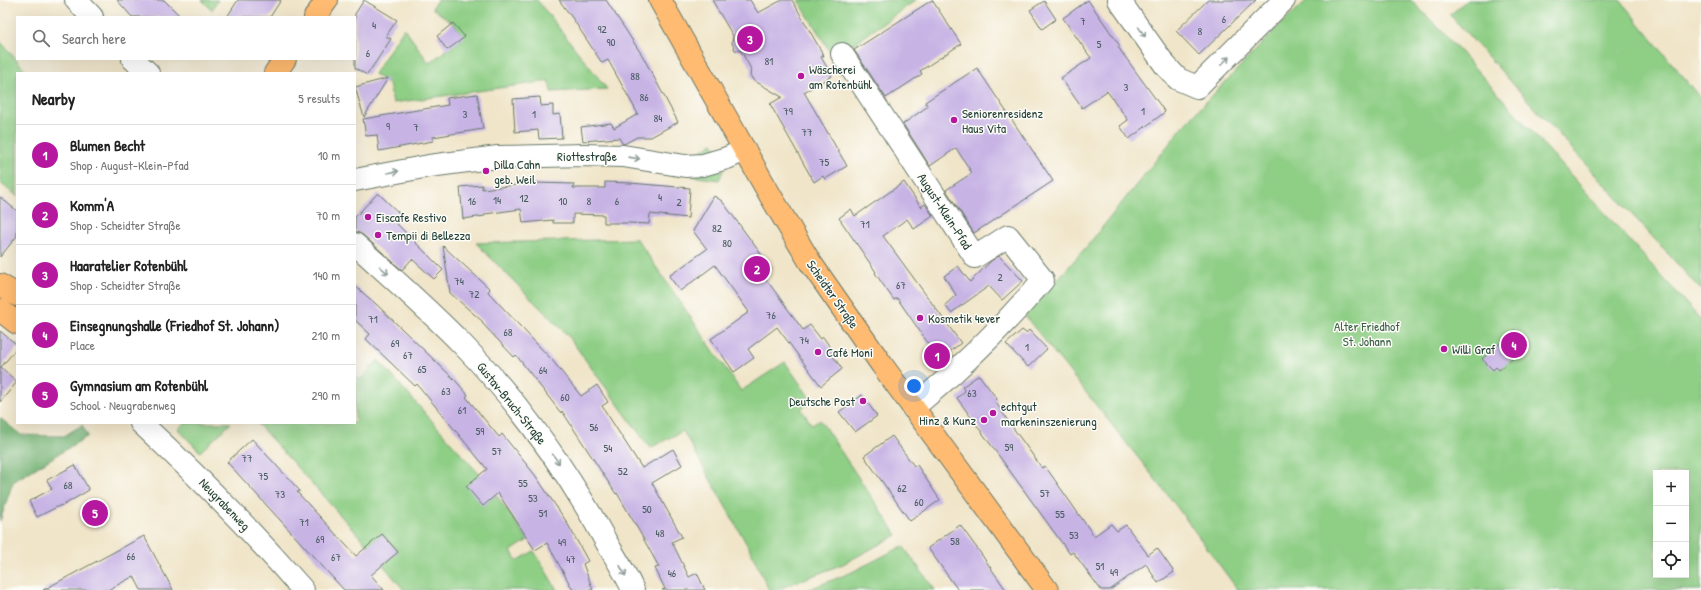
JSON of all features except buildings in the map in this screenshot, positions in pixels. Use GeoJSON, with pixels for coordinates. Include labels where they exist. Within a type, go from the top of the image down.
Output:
{"type":"FeatureCollection","features":[{"type":"Feature","properties":{"kind":"main road"},"geometry":{"type":"LineString","coordinates":[[316,16],[327,0]]}},
{"type":"Feature","properties":{"kind":"main road","name":"Scheidter Straße"},"geometry":{"type":"LineString","coordinates":[[660,0],[773,201],[810,262],[914,408],[1047,590]]}},
{"type":"Feature","properties":{"kind":"main road"},"geometry":{"type":"LineString","coordinates":[[276,72],[284,60]]}},
{"type":"Feature","properties":{"kind":"main road"},"geometry":{"type":"LineString","coordinates":[[0,285],[16,295]]}},
{"type":"Feature","properties":{"kind":"main road"},"geometry":{"type":"LineString","coordinates":[[0,310],[16,321]]}},
{"type":"Feature","properties":{"kind":"street"},"geometry":{"type":"LineString","coordinates":[[76,0],[91,16]]}},
{"type":"Feature","properties":{"kind":"street"},"geometry":{"type":"LineString","coordinates":[[1120,0],[1165,65],[1178,79],[1197,88],[1284,0]]}},
{"type":"Feature","properties":{"kind":"street","name":"August-Klein-Pfad"},"geometry":{"type":"LineString","coordinates":[[842,54],[975,257],[1008,236],[1043,280],[1013,315],[978,350],[914,408]]}},
{"type":"Feature","properties":{"kind":"street"},"geometry":{"type":"LineString","coordinates":[[134,60],[147,72]]}},
{"type":"Feature","properties":{"kind":"street","name":"Riottestraße"},"geometry":{"type":"LineString","coordinates":[[356,180],[435,165],[498,157],[623,156],[686,166],[703,165],[727,158],[745,150]]}},
{"type":"Feature","properties":{"kind":"street","name":"Gustav-Bruch-Straße"},"geometry":{"type":"LineString","coordinates":[[356,245],[403,287],[462,344],[536,431],[569,478],[595,520],[633,590]]}},
{"type":"Feature","properties":{"kind":"street","name":"Neugrabenweg"},"geometry":{"type":"LineString","coordinates":[[142,424],[195,473],[263,544],[303,590]]}},
{"type":"Feature","properties":{"kind":"green space"},"geometry":{"type":"Polygon","coordinates":[[[202,0],[218,0],[212,10],[202,0]]]}},
{"type":"Feature","properties":{"kind":"green space"},"geometry":{"type":"Polygon","coordinates":[[[437,0],[537,0],[607,89],[551,92],[549,81],[393,103],[389,84],[374,74],[404,28],[429,63],[464,37],[453,23],[432,8],[437,0]]]}},
{"type":"Feature","properties":{"kind":"green space"},"geometry":{"type":"Polygon","coordinates":[[[798,0],[916,0],[834,58],[798,0]]]}},
{"type":"Feature","properties":{"kind":"green space","name":"Alter Friedhof St. Johann"},"geometry":{"type":"Polygon","coordinates":[[[1307,0],[1411,0],[1438,27],[1701,320],[1701,590],[1238,590],[1171,499],[1025,316],[1088,245],[1185,124],[1276,29],[1307,0]]]}},
{"type":"Feature","properties":{"kind":"green space"},"geometry":{"type":"Polygon","coordinates":[[[1467,0],[1620,0],[1701,99],[1701,290],[1450,15],[1467,0]]]}},
{"type":"Feature","properties":{"kind":"green space"},"geometry":{"type":"Polygon","coordinates":[[[0,41],[27,72],[16,72],[16,195],[0,183],[0,41]]]}},
{"type":"Feature","properties":{"kind":"green space"},"geometry":{"type":"Polygon","coordinates":[[[713,143],[718,151],[710,156],[687,156],[698,153],[713,143]]]}},
{"type":"Feature","properties":{"kind":"green space"},"geometry":{"type":"Polygon","coordinates":[[[720,168],[723,171],[719,180],[691,176],[720,168]]]}},
{"type":"Feature","properties":{"kind":"green space"},"geometry":{"type":"Polygon","coordinates":[[[637,239],[741,391],[785,362],[812,401],[801,409],[812,425],[820,420],[897,535],[843,564],[776,590],[769,590],[750,550],[683,431],[650,448],[568,336],[476,243],[637,239]]]}},
{"type":"Feature","properties":{"kind":"green space"},"geometry":{"type":"Polygon","coordinates":[[[378,360],[480,475],[483,506],[496,495],[528,540],[511,551],[517,561],[534,551],[557,590],[404,590],[383,565],[398,552],[383,534],[368,546],[258,424],[356,424],[356,376],[360,380],[378,360]]]}},
{"type":"Feature","properties":{"kind":"green space"},"geometry":{"type":"Polygon","coordinates":[[[0,418],[21,435],[64,436],[82,425],[88,436],[13,482],[0,521],[0,418]]]}},
{"type":"Feature","properties":{"kind":"green space"},"geometry":{"type":"Polygon","coordinates":[[[183,424],[230,424],[200,452],[178,429],[183,424]]]}},
{"type":"Feature","properties":{"kind":"green space"},"geometry":{"type":"Polygon","coordinates":[[[903,546],[935,590],[807,590],[850,573],[903,546]]]}},
{"type":"Feature","properties":{"kind":"place","name":"Haaratelier Rotenbühl"},"geometry":{"type":"Point","coordinates":[750,39]}},
{"type":"Feature","properties":{"kind":"place","name":"Wäscherei am Rotenbühl"},"geometry":{"type":"Point","coordinates":[801,76]}},
{"type":"Feature","properties":{"kind":"place","name":"Seniorenresidenz Haus Vita"},"geometry":{"type":"Point","coordinates":[954,120]}},
{"type":"Feature","properties":{"kind":"place","name":"Dilla Cahn geb. Weil"},"geometry":{"type":"Point","coordinates":[486,171]}},
{"type":"Feature","properties":{"kind":"place","name":"Eiscafe Restivo"},"geometry":{"type":"Point","coordinates":[368,217]}},
{"type":"Feature","properties":{"kind":"place","name":"Tempii di Bellezza"},"geometry":{"type":"Point","coordinates":[378,235]}},
{"type":"Feature","properties":{"kind":"place","name":"Komm'A"},"geometry":{"type":"Point","coordinates":[757,269]}},
{"type":"Feature","properties":{"kind":"place","name":"Kosmetik 4ever"},"geometry":{"type":"Point","coordinates":[920,318]}},
{"type":"Feature","properties":{"kind":"place","name":"Einsegnungshalle (Friedhof St. Johann)"},"geometry":{"type":"Point","coordinates":[1514,345]}},
{"type":"Feature","properties":{"kind":"place","name":"Willi Graf"},"geometry":{"type":"Point","coordinates":[1444,349]}},
{"type":"Feature","properties":{"kind":"place","name":"Café Moni"},"geometry":{"type":"Point","coordinates":[818,352]}},
{"type":"Feature","properties":{"kind":"place","name":"Blumen Becht"},"geometry":{"type":"Point","coordinates":[937,356]}},
{"type":"Feature","properties":{"kind":"place","name":"Deutsche Post"},"geometry":{"type":"Point","coordinates":[863,401]}},
{"type":"Feature","properties":{"kind":"place","name":"echtgut markeninszenierung"},"geometry":{"type":"Point","coordinates":[993,413]}},
{"type":"Feature","properties":{"kind":"place","name":"Hinz & Kunz"},"geometry":{"type":"Point","coordinates":[984,420]}},
{"type":"Feature","properties":{"kind":"place","name":"Gymnasium am Rotenbühl"},"geometry":{"type":"Point","coordinates":[95,513]}}]}
